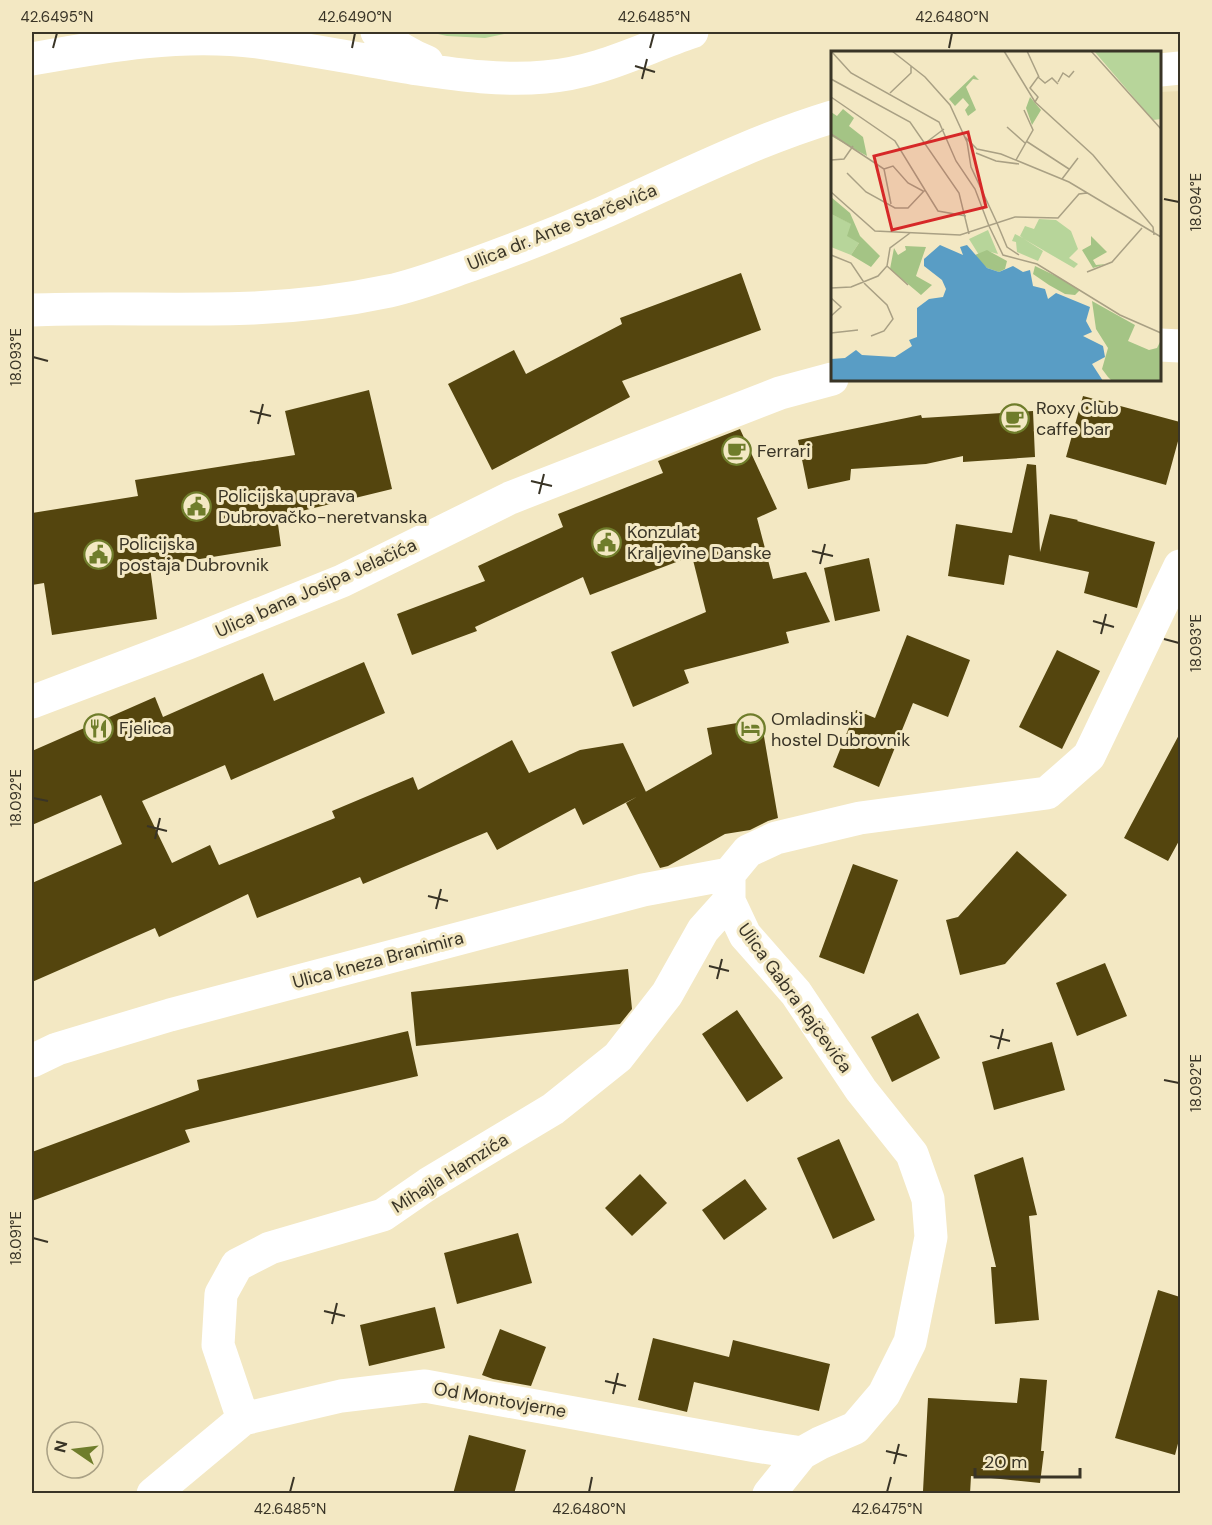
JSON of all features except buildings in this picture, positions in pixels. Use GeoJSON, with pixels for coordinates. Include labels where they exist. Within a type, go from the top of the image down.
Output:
{"type":"FeatureCollection","features":[{"type":"Feature","properties":{"kind":"street"},"geometry":{"type":"LineString","coordinates":[[45,57],[115,32]]}},
{"type":"Feature","properties":{"kind":"street"},"geometry":{"type":"LineString","coordinates":[[377,32],[418,58],[460,75]]}},
{"type":"Feature","properties":{"kind":"street"},"geometry":{"type":"LineString","coordinates":[[45,57],[155,40],[207,39],[255,42],[460,75],[510,79],[546,77],[603,66],[692,32]]}},
{"type":"Feature","properties":{"kind":"street"},"geometry":{"type":"LineString","coordinates":[[1161,70],[1180,68]]}},
{"type":"Feature","properties":{"kind":"street","name":"Ulica dr. Ante Starčevića"},"geometry":{"type":"LineString","coordinates":[[32,310],[255,308],[390,291],[524,247],[716,161],[808,124],[831,117]]}},
{"type":"Feature","properties":{"kind":"street"},"geometry":{"type":"LineString","coordinates":[[1161,345],[1180,346]]}},
{"type":"Feature","properties":{"kind":"street","name":"Ulica bana Josipa Jelačića"},"geometry":{"type":"LineString","coordinates":[[32,702],[188,643],[342,580],[510,498],[780,393],[831,379]]}},
{"type":"Feature","properties":{"kind":"street"},"geometry":{"type":"LineString","coordinates":[[729,888],[748,851],[776,838],[860,818],[1047,793],[1089,756],[1180,566]]}},
{"type":"Feature","properties":{"kind":"street","name":"Ulica kneza Branimira"},"geometry":{"type":"LineString","coordinates":[[32,1061],[57,1049],[170,1015],[643,890],[729,888]]}},
{"type":"Feature","properties":{"kind":"street","name":"Mihajla Hamzića"},"geometry":{"type":"LineString","coordinates":[[243,1419],[218,1345],[221,1294],[237,1265],[270,1248],[383,1215],[554,1109],[618,1057],[667,994],[729,888]]}},
{"type":"Feature","properties":{"kind":"street","name":"Ulica Gabra Rajčevića"},"geometry":{"type":"LineString","coordinates":[[729,888],[745,935],[796,993],[861,1090],[912,1154],[928,1199],[931,1237],[910,1342],[884,1394],[855,1428],[802,1453],[769,1494]]}},
{"type":"Feature","properties":{"kind":"street","name":"Od Montovjerne"},"geometry":{"type":"LineString","coordinates":[[153,1494],[243,1419],[341,1396],[424,1386],[802,1453]]}},
{"type":"Feature","properties":{"kind":"shaded area"},"geometry":{"type":"Polygon","coordinates":[[[1180,91],[1180,334],[1161,335],[1161,92],[1180,91]]]}},
{"type":"Feature","properties":{"kind":"green space"},"geometry":{"type":"Polygon","coordinates":[[[429,32],[514,32],[485,38],[447,36],[429,32]]]}},
{"type":"Feature","properties":{"kind":"place","name":"Roxy Club caffe bar"},"geometry":{"type":"Point","coordinates":[1015,418]}},
{"type":"Feature","properties":{"kind":"place","name":"Ferrari"},"geometry":{"type":"Point","coordinates":[736,451]}},
{"type":"Feature","properties":{"kind":"place","name":"Policijska uprava Dubrovačko-neretvanska"},"geometry":{"type":"Point","coordinates":[197,506]}},
{"type":"Feature","properties":{"kind":"place","name":"Konzulat Kraljevine Danske"},"geometry":{"type":"Point","coordinates":[606,542]}},
{"type":"Feature","properties":{"kind":"place","name":"Policijska postaja Dubrovnik"},"geometry":{"type":"Point","coordinates":[98,554]}},
{"type":"Feature","properties":{"kind":"place","name":"Fjelica"},"geometry":{"type":"Point","coordinates":[98,728]}},
{"type":"Feature","properties":{"kind":"place","name":"Omladinski hostel Dubrovnik"},"geometry":{"type":"Point","coordinates":[750,729]}}]}
